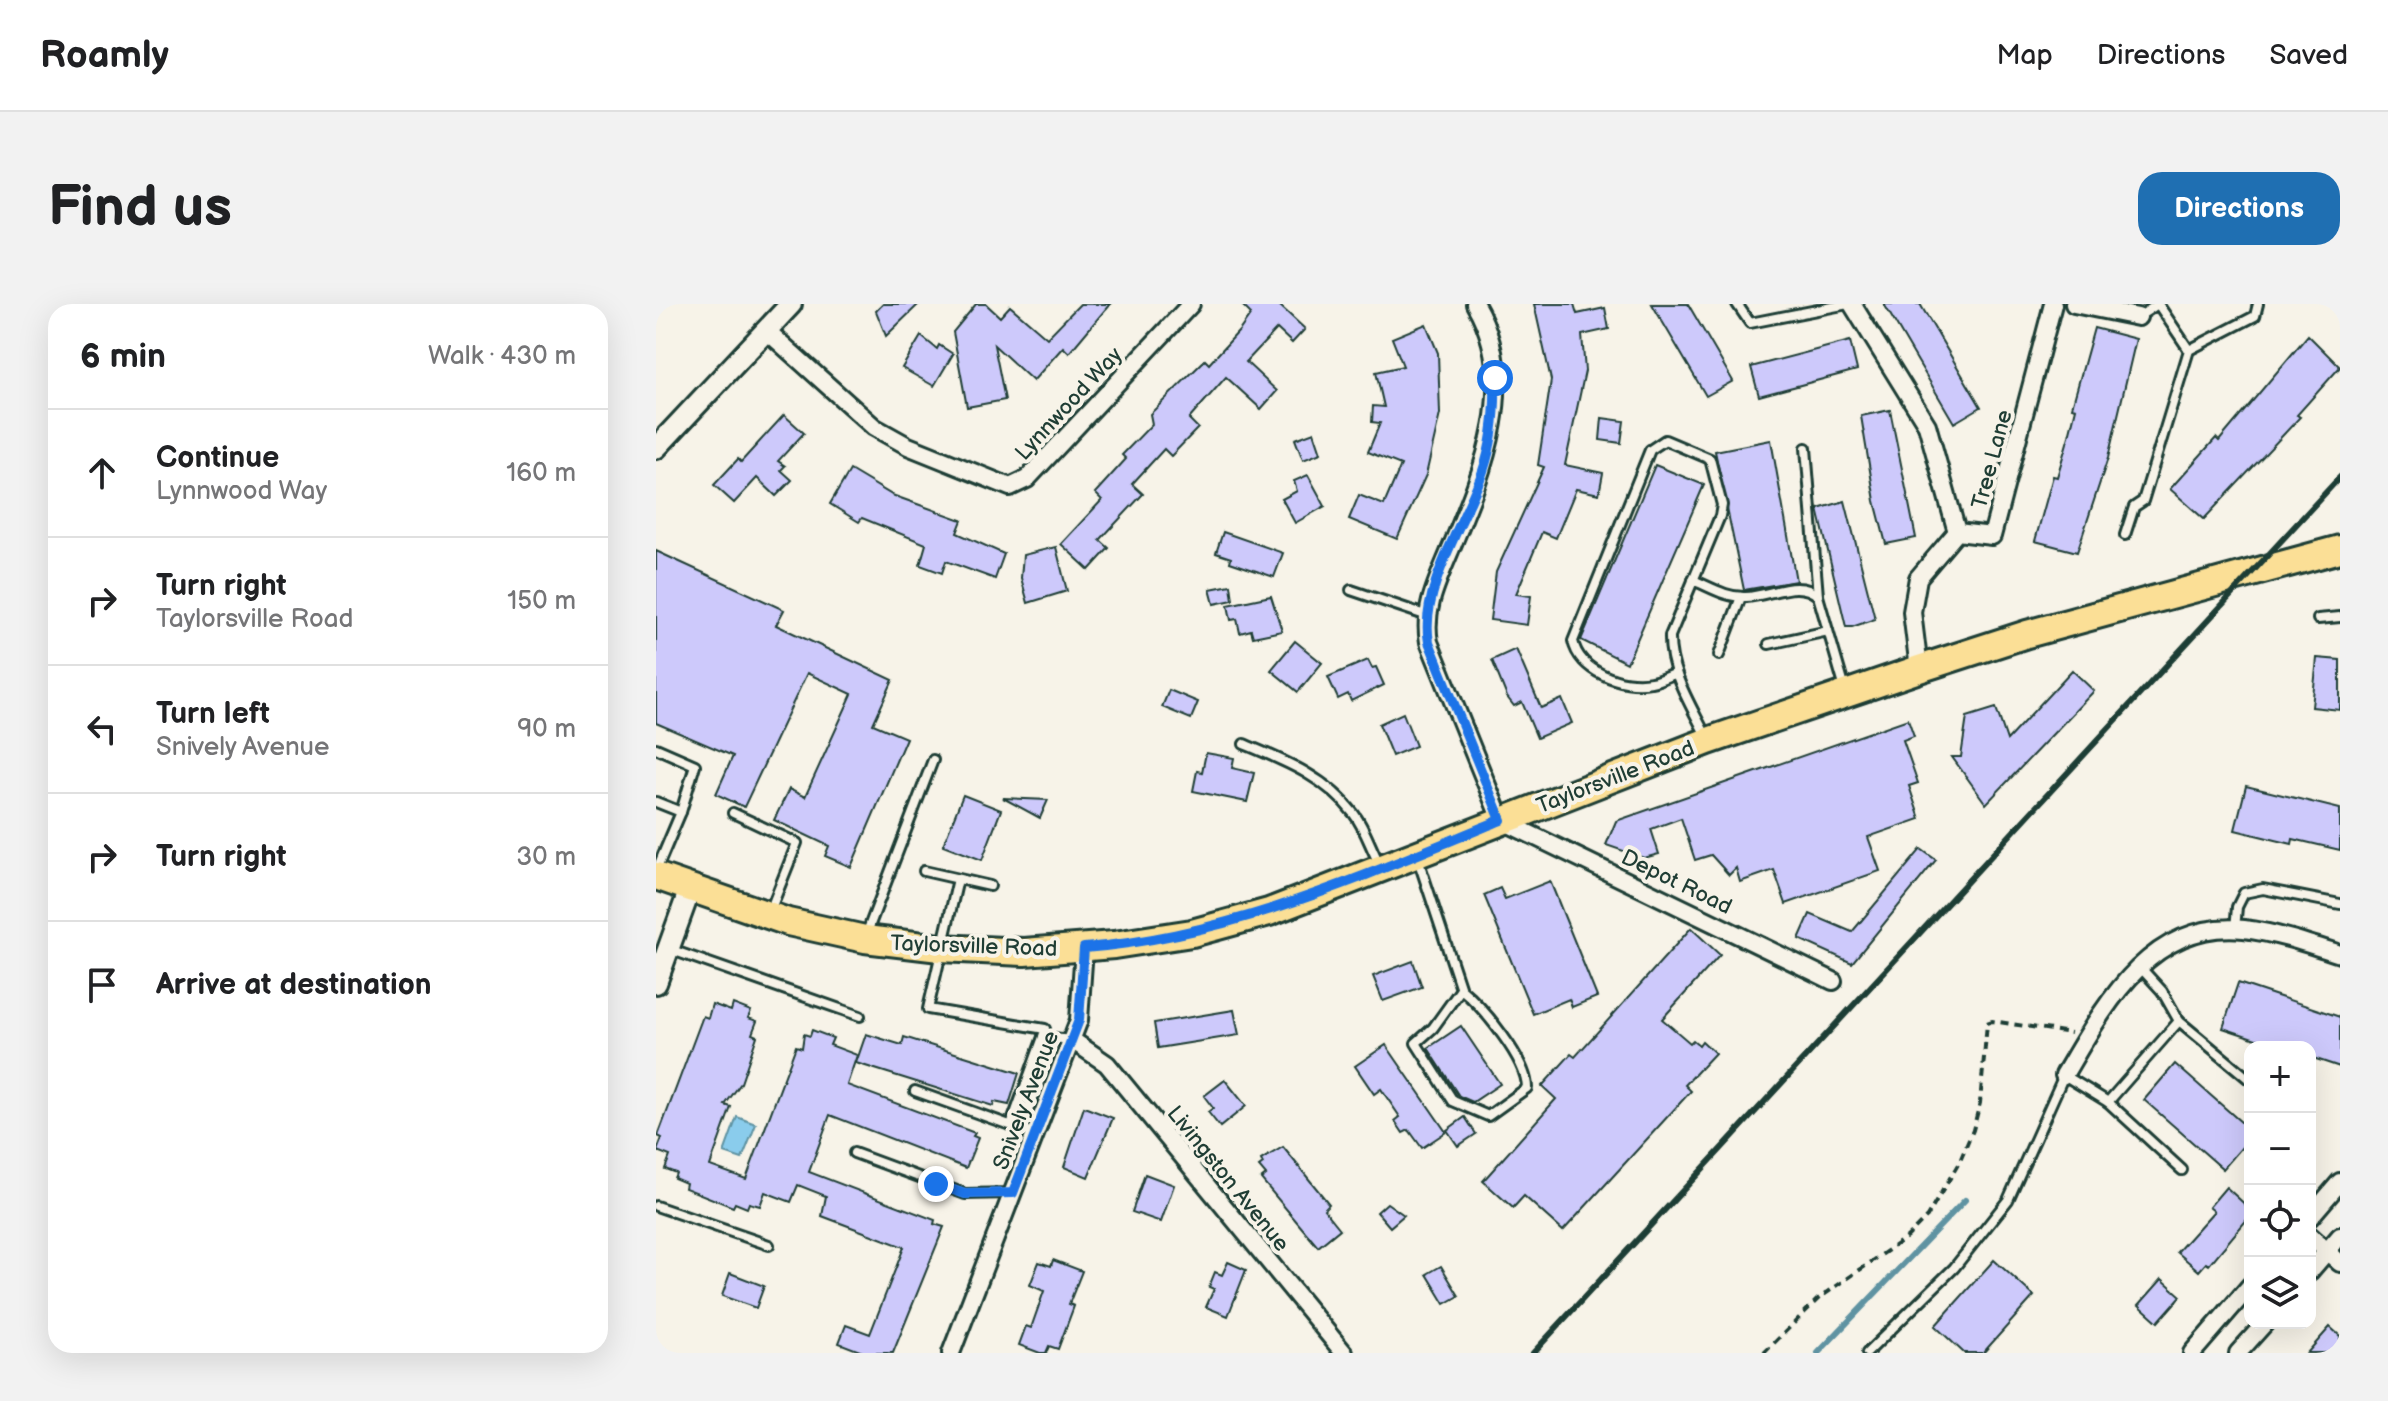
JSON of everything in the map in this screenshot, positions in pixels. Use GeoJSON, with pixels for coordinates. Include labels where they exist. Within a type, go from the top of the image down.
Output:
{"type":"FeatureCollection","features":[{"type":"Feature","properties":{"kind":"main road","name":"Taylorsville Road"},"geometry":{"type":"LineString","coordinates":[[656,874],[768,916],[865,939],[940,948],[1024,952],[1084,948],[1192,933],[1256,916],[1708,741],[1919,669],[2027,634],[2340,549]]}},
{"type":"Feature","properties":{"kind":"street"},"geometry":{"type":"LineString","coordinates":[[656,448],[791,304]]}},
{"type":"Feature","properties":{"kind":"street","name":"Lynnwood Way"},"geometry":{"type":"LineString","coordinates":[[766,330],[882,432],[1010,487],[1027,479],[1191,304]]}},
{"type":"Feature","properties":{"kind":"street"},"geometry":{"type":"LineString","coordinates":[[1475,304],[1493,357],[1494,419],[1483,469],[1434,591],[1428,616],[1429,642],[1501,820]]}},
{"type":"Feature","properties":{"kind":"street"},"geometry":{"type":"LineString","coordinates":[[1850,304],[1927,425],[1957,532]]}},
{"type":"Feature","properties":{"kind":"street","name":"Tree Lane"},"geometry":{"type":"LineString","coordinates":[[1919,669],[1912,612],[1918,578],[1957,532],[1992,536],[2053,304]]}},
{"type":"Feature","properties":{"kind":"street"},"geometry":{"type":"LineString","coordinates":[[2074,304],[2138,317]]}},
{"type":"Feature","properties":{"kind":"street","name":"Depot Road"},"geometry":{"type":"LineString","coordinates":[[1501,820],[1833,981]]}},
{"type":"Feature","properties":{"kind":"street"},"geometry":{"type":"LineString","coordinates":[[656,983],[690,889]]}},
{"type":"Feature","properties":{"kind":"street"},"geometry":{"type":"LineString","coordinates":[[2064,1075],[2117,987],[2140,966],[2189,936],[2235,929],[2264,932],[2340,954]]}},
{"type":"Feature","properties":{"kind":"street","name":"Snively Avenue"},"geometry":{"type":"LineString","coordinates":[[951,1353],[1079,1020],[1084,948]]}},
{"type":"Feature","properties":{"kind":"street","name":"Livingston Avenue"},"geometry":{"type":"LineString","coordinates":[[1072,1040],[1107,1064],[1344,1353]]}},
{"type":"Feature","properties":{"kind":"street"},"geometry":{"type":"LineString","coordinates":[[2316,1210],[2340,1182]]}},
{"type":"Feature","properties":{"kind":"street"},"geometry":{"type":"LineString","coordinates":[[2316,1264],[2340,1236]]}},
{"type":"Feature","properties":{"kind":"street"},"geometry":{"type":"LineString","coordinates":[[2316,1241],[2340,1263]]}},
{"type":"Feature","properties":{"kind":"street"},"geometry":{"type":"LineString","coordinates":[[2192,1353],[2244,1293]]}},
{"type":"Feature","properties":{"kind":"street"},"geometry":{"type":"LineString","coordinates":[[2238,1353],[2260,1329]]}},
{"type":"Feature","properties":{"kind":"lane"},"geometry":{"type":"LineString","coordinates":[[1737,304],[1750,323],[1850,304]]}},
{"type":"Feature","properties":{"kind":"lane"},"geometry":{"type":"LineString","coordinates":[[2138,317],[2158,304],[2189,350]]}},
{"type":"Feature","properties":{"kind":"lane"},"geometry":{"type":"LineString","coordinates":[[2125,535],[2134,507],[2143,501],[2189,350],[2255,316],[2258,304]]}},
{"type":"Feature","properties":{"kind":"lane"},"geometry":{"type":"LineString","coordinates":[[1676,673],[1651,682],[1596,672],[1583,664],[1573,641],[1650,450],[1665,440],[1710,459],[1722,505],[1670,636],[1669,654],[1708,741]]}},
{"type":"Feature","properties":{"kind":"lane"},"geometry":{"type":"LineString","coordinates":[[1806,448],[1818,596],[1846,694]]}},
{"type":"Feature","properties":{"kind":"lane"},"geometry":{"type":"LineString","coordinates":[[1693,580],[1741,597],[1801,587],[1818,596]]}},
{"type":"Feature","properties":{"kind":"lane"},"geometry":{"type":"LineString","coordinates":[[1351,590],[1428,616]]}},
{"type":"Feature","properties":{"kind":"lane"},"geometry":{"type":"LineString","coordinates":[[1719,655],[1741,597]]}},
{"type":"Feature","properties":{"kind":"lane"},"geometry":{"type":"LineString","coordinates":[[2318,619],[2340,617]]}},
{"type":"Feature","properties":{"kind":"lane"},"geometry":{"type":"LineString","coordinates":[[1769,644],[1828,631]]}},
{"type":"Feature","properties":{"kind":"lane"},"geometry":{"type":"LineString","coordinates":[[1244,744],[1304,769],[1333,793],[1354,815],[1382,869]]}},
{"type":"Feature","properties":{"kind":"lane"},"geometry":{"type":"LineString","coordinates":[[656,748],[695,765],[681,812],[656,874]]}},
{"type":"Feature","properties":{"kind":"lane"},"geometry":{"type":"LineString","coordinates":[[865,939],[933,760]]}},
{"type":"Feature","properties":{"kind":"lane"},"geometry":{"type":"LineString","coordinates":[[656,802],[681,812]]}},
{"type":"Feature","properties":{"kind":"lane"},"geometry":{"type":"LineString","coordinates":[[733,813],[797,843],[768,916]]}},
{"type":"Feature","properties":{"kind":"lane"},"geometry":{"type":"LineString","coordinates":[[1417,854],[1461,989],[1478,1002],[1527,1073],[1527,1088],[1488,1116],[1453,1101],[1416,1043],[1433,1028],[1461,989]]}},
{"type":"Feature","properties":{"kind":"lane"},"geometry":{"type":"LineString","coordinates":[[924,871],[990,886]]}},
{"type":"Feature","properties":{"kind":"lane"},"geometry":{"type":"LineString","coordinates":[[958,879],[928,1009],[1045,1029],[1011,1125]]}},
{"type":"Feature","properties":{"kind":"lane"},"geometry":{"type":"LineString","coordinates":[[2235,929],[2237,907],[2244,893],[2263,889],[2340,904]]}},
{"type":"Feature","properties":{"kind":"lane"},"geometry":{"type":"LineString","coordinates":[[669,949],[860,1016]]}},
{"type":"Feature","properties":{"kind":"lane"},"geometry":{"type":"LineString","coordinates":[[2140,966],[2162,991],[2179,1021],[2244,1075]]}},
{"type":"Feature","properties":{"kind":"lane"},"geometry":{"type":"LineString","coordinates":[[2108,1102],[2179,1021]]}},
{"type":"Feature","properties":{"kind":"lane"},"geometry":{"type":"LineString","coordinates":[[1043,1037],[1072,1040]]}},
{"type":"Feature","properties":{"kind":"lane"},"geometry":{"type":"LineString","coordinates":[[1867,1353],[1954,1268],[2008,1200],[2064,1075],[2108,1102],[2182,1170]]}},
{"type":"Feature","properties":{"kind":"lane"},"geometry":{"type":"LineString","coordinates":[[915,1091],[1036,1134]]}},
{"type":"Feature","properties":{"kind":"lane"},"geometry":{"type":"LineString","coordinates":[[854,1153],[965,1194],[1013,1193]]}},
{"type":"Feature","properties":{"kind":"lane"},"geometry":{"type":"LineString","coordinates":[[656,1206],[769,1245]]}},
{"type":"Feature","properties":{"kind":"path"},"geometry":{"type":"LineString","coordinates":[[1764,1353],[1818,1299],[1907,1237],[1927,1217],[1954,1172],[1973,1130],[1981,1091],[1985,1029],[1992,1021],[2065,1031],[2085,1038]]}},
{"type":"Feature","properties":{"kind":"water"},"geometry":{"type":"Polygon","coordinates":[[[737,1117],[756,1124],[742,1159],[724,1153],[737,1117]]]}},
{"type":"Feature","properties":{"kind":"building"},"geometry":{"type":"Polygon","coordinates":[[[883,304],[919,304],[886,336],[876,311],[883,304]]]}},
{"type":"Feature","properties":{"kind":"building"},"geometry":{"type":"Polygon","coordinates":[[[976,304],[986,304],[1000,317],[1010,306],[1047,338],[1080,304],[1110,304],[1069,353],[1063,347],[1033,381],[994,345],[1005,400],[967,407],[953,332],[976,304]]]}},
{"type":"Feature","properties":{"kind":"building"},"geometry":{"type":"Polygon","coordinates":[[[1241,304],[1278,304],[1305,329],[1292,343],[1277,329],[1246,362],[1277,391],[1261,409],[1226,377],[1189,419],[1198,428],[1171,456],[1164,449],[1132,484],[1143,494],[1100,540],[1109,548],[1089,570],[1061,544],[1102,500],[1095,493],[1126,459],[1122,455],[1152,424],[1150,414],[1205,360],[1209,364],[1239,331],[1251,314],[1241,304]]]}},
{"type":"Feature","properties":{"kind":"building"},"geometry":{"type":"Polygon","coordinates":[[[1534,304],[1574,304],[1577,314],[1605,308],[1609,329],[1582,335],[1585,371],[1565,465],[1603,473],[1599,494],[1576,489],[1556,538],[1542,532],[1516,594],[1531,596],[1527,625],[1490,620],[1496,572],[1544,467],[1538,465],[1551,380],[1534,304]]]}},
{"type":"Feature","properties":{"kind":"building"},"geometry":{"type":"Polygon","coordinates":[[[1652,304],[1688,304],[1733,381],[1706,396],[1652,304]]]}},
{"type":"Feature","properties":{"kind":"building"},"geometry":{"type":"Polygon","coordinates":[[[1884,304],[1920,304],[1981,407],[1954,423],[1884,304]]]}},
{"type":"Feature","properties":{"kind":"building"},"geometry":{"type":"Polygon","coordinates":[[[1426,324],[1438,353],[1440,414],[1426,475],[1397,539],[1349,519],[1359,495],[1384,505],[1401,465],[1368,452],[1380,423],[1372,422],[1373,406],[1384,407],[1376,372],[1403,366],[1392,338],[1426,324]]]}},
{"type":"Feature","properties":{"kind":"building"},"geometry":{"type":"Polygon","coordinates":[[[2094,328],[2136,339],[2108,458],[2077,552],[2035,541],[2053,476],[2057,477],[2069,436],[2076,408],[2072,407],[2094,328]]]}},
{"type":"Feature","properties":{"kind":"building"},"geometry":{"type":"Polygon","coordinates":[[[2308,335],[2340,367],[2297,415],[2300,417],[2204,519],[2170,489],[2216,438],[2219,441],[2308,335]]]}},
{"type":"Feature","properties":{"kind":"building"},"geometry":{"type":"Polygon","coordinates":[[[921,336],[937,349],[939,345],[953,354],[934,386],[902,368],[921,336]]]}},
{"type":"Feature","properties":{"kind":"building"},"geometry":{"type":"Polygon","coordinates":[[[1850,341],[1857,370],[1759,396],[1751,367],[1850,341]]]}},
{"type":"Feature","properties":{"kind":"building"},"geometry":{"type":"Polygon","coordinates":[[[1890,410],[1916,538],[1886,544],[1875,501],[1861,416],[1890,410]]]}},
{"type":"Feature","properties":{"kind":"building"},"geometry":{"type":"Polygon","coordinates":[[[784,415],[804,433],[778,461],[785,466],[781,470],[792,480],[776,496],[757,478],[734,503],[714,485],[738,459],[741,462],[784,415]]]}},
{"type":"Feature","properties":{"kind":"building"},"geometry":{"type":"Polygon","coordinates":[[[1602,418],[1624,421],[1621,443],[1600,440],[1602,418]]]}},
{"type":"Feature","properties":{"kind":"building"},"geometry":{"type":"Polygon","coordinates":[[[1314,432],[1321,453],[1303,460],[1295,439],[1314,432]]]}},
{"type":"Feature","properties":{"kind":"building"},"geometry":{"type":"Polygon","coordinates":[[[1771,440],[1796,581],[1744,590],[1715,451],[1771,440]]]}},
{"type":"Feature","properties":{"kind":"building"},"geometry":{"type":"Polygon","coordinates":[[[1655,465],[1704,485],[1627,663],[1581,640],[1655,465]]]}},
{"type":"Feature","properties":{"kind":"building"},"geometry":{"type":"Polygon","coordinates":[[[850,470],[892,495],[962,520],[957,533],[1004,554],[995,579],[946,561],[942,573],[920,565],[926,544],[862,518],[859,522],[830,504],[850,470]]]}},
{"type":"Feature","properties":{"kind":"building"},"geometry":{"type":"Polygon","coordinates":[[[1308,475],[1325,506],[1295,523],[1282,499],[1297,491],[1294,481],[1308,475]]]}},
{"type":"Feature","properties":{"kind":"building"},"geometry":{"type":"Polygon","coordinates":[[[1845,501],[1875,619],[1852,627],[1846,627],[1818,509],[1845,501]]]}},
{"type":"Feature","properties":{"kind":"building"},"geometry":{"type":"Polygon","coordinates":[[[1223,532],[1283,553],[1274,577],[1230,562],[1231,558],[1216,553],[1223,532]]]}},
{"type":"Feature","properties":{"kind":"building"},"geometry":{"type":"Polygon","coordinates":[[[1056,547],[1067,591],[1028,603],[1021,578],[1023,555],[1056,547]]]}},
{"type":"Feature","properties":{"kind":"building"},"geometry":{"type":"Polygon","coordinates":[[[656,551],[784,610],[776,625],[893,680],[873,724],[906,738],[851,867],[825,856],[829,846],[774,820],[789,789],[805,797],[852,694],[807,673],[744,807],[716,794],[733,756],[656,723],[656,551]]]}},
{"type":"Feature","properties":{"kind":"building"},"geometry":{"type":"Polygon","coordinates":[[[1231,585],[1233,600],[1214,604],[1210,589],[1231,585]]]}},
{"type":"Feature","properties":{"kind":"building"},"geometry":{"type":"Polygon","coordinates":[[[1271,596],[1282,631],[1253,637],[1251,630],[1240,633],[1237,619],[1231,620],[1228,605],[1271,596]]]}},
{"type":"Feature","properties":{"kind":"building"},"geometry":{"type":"Polygon","coordinates":[[[1295,641],[1322,663],[1298,692],[1271,670],[1295,641]]]}},
{"type":"Feature","properties":{"kind":"building"},"geometry":{"type":"Polygon","coordinates":[[[1516,649],[1541,708],[1562,699],[1572,723],[1537,738],[1522,702],[1514,706],[1507,697],[1492,660],[1516,649]]]}},
{"type":"Feature","properties":{"kind":"building"},"geometry":{"type":"Polygon","coordinates":[[[2317,658],[2340,660],[2340,710],[2312,707],[2317,658]]]}},
{"type":"Feature","properties":{"kind":"building"},"geometry":{"type":"Polygon","coordinates":[[[1368,660],[1372,668],[1376,667],[1384,685],[1351,701],[1348,694],[1338,699],[1328,677],[1368,660]]]}},
{"type":"Feature","properties":{"kind":"building"},"geometry":{"type":"Polygon","coordinates":[[[2072,670],[2094,691],[1986,804],[1952,757],[1961,757],[1967,717],[1996,708],[2007,740],[2072,670]]]}},
{"type":"Feature","properties":{"kind":"building"},"geometry":{"type":"Polygon","coordinates":[[[1169,690],[1198,702],[1191,719],[1162,707],[1169,690]]]}},
{"type":"Feature","properties":{"kind":"building"},"geometry":{"type":"Polygon","coordinates":[[[1403,713],[1416,746],[1392,756],[1379,724],[1403,713]]]}},
{"type":"Feature","properties":{"kind":"building"},"geometry":{"type":"Polygon","coordinates":[[[1908,719],[1914,736],[1903,740],[1918,783],[1909,786],[1920,819],[1868,837],[1880,871],[1786,904],[1774,870],[1740,882],[1736,868],[1729,875],[1711,855],[1695,860],[1681,818],[1651,829],[1659,854],[1644,858],[1606,845],[1616,821],[1908,719]]]}},
{"type":"Feature","properties":{"kind":"building"},"geometry":{"type":"Polygon","coordinates":[[[1206,753],[1234,758],[1232,768],[1254,773],[1247,802],[1193,791],[1197,771],[1202,772],[1206,753]]]}},
{"type":"Feature","properties":{"kind":"building"},"geometry":{"type":"Polygon","coordinates":[[[2246,786],[2340,809],[2340,850],[2293,839],[2292,844],[2235,830],[2246,786]]]}},
{"type":"Feature","properties":{"kind":"building"},"geometry":{"type":"Polygon","coordinates":[[[963,795],[1001,810],[982,860],[943,845],[963,795]]]}},
{"type":"Feature","properties":{"kind":"building"},"geometry":{"type":"Polygon","coordinates":[[[1003,798],[1048,800],[1040,818],[1003,798]]]}},
{"type":"Feature","properties":{"kind":"building"},"geometry":{"type":"Polygon","coordinates":[[[1921,849],[1936,860],[1852,963],[1799,939],[1810,914],[1852,932],[1921,849]]]}},
{"type":"Feature","properties":{"kind":"building"},"geometry":{"type":"Polygon","coordinates":[[[1550,881],[1597,997],[1572,1007],[1569,999],[1533,1014],[1484,895],[1500,888],[1505,899],[1550,881]]]}},
{"type":"Feature","properties":{"kind":"building"},"geometry":{"type":"Polygon","coordinates":[[[1691,928],[1720,955],[1662,1019],[1690,1043],[1693,1040],[1699,1045],[1702,1041],[1715,1053],[1685,1085],[1691,1091],[1563,1231],[1524,1196],[1513,1208],[1483,1181],[1556,1099],[1542,1086],[1571,1054],[1575,1057],[1691,928]]]}},
{"type":"Feature","properties":{"kind":"building"},"geometry":{"type":"Polygon","coordinates":[[[1413,961],[1422,987],[1383,1001],[1373,976],[1413,961]]]}},
{"type":"Feature","properties":{"kind":"building"},"geometry":{"type":"Polygon","coordinates":[[[2238,983],[2340,1017],[2340,1067],[2316,1059],[2316,1041],[2262,1041],[2223,1028],[2238,983]]]}},
{"type":"Feature","properties":{"kind":"building"},"geometry":{"type":"Polygon","coordinates":[[[712,1004],[731,1011],[733,1004],[751,1011],[748,1018],[757,1021],[752,1034],[757,1036],[741,1083],[725,1105],[731,1107],[710,1166],[746,1179],[796,1046],[802,1048],[804,1034],[810,1036],[812,1030],[833,1038],[830,1045],[857,1055],[847,1085],[975,1133],[973,1136],[978,1138],[966,1168],[830,1115],[809,1172],[935,1220],[934,1224],[944,1227],[893,1353],[865,1353],[839,1343],[846,1325],[870,1334],[904,1247],[822,1216],[826,1196],[798,1185],[791,1202],[765,1192],[760,1206],[749,1203],[747,1208],[735,1203],[733,1207],[685,1188],[686,1183],[674,1178],[676,1173],[665,1169],[670,1156],[657,1151],[662,1138],[658,1136],[703,1016],[708,1018],[712,1004]]]}},
{"type":"Feature","properties":{"kind":"building"},"geometry":{"type":"Polygon","coordinates":[[[1234,1010],[1239,1035],[1158,1048],[1154,1023],[1234,1010]]]}},
{"type":"Feature","properties":{"kind":"building"},"geometry":{"type":"Polygon","coordinates":[[[1461,1026],[1500,1084],[1473,1102],[1459,1096],[1428,1048],[1461,1026]]]}},
{"type":"Feature","properties":{"kind":"building"},"geometry":{"type":"Polygon","coordinates":[[[866,1034],[902,1045],[904,1037],[1019,1073],[1009,1105],[994,1102],[993,1106],[856,1063],[866,1034]]]}},
{"type":"Feature","properties":{"kind":"building"},"geometry":{"type":"Polygon","coordinates":[[[1386,1045],[1446,1132],[1422,1148],[1409,1130],[1403,1133],[1395,1121],[1400,1117],[1381,1089],[1374,1094],[1355,1066],[1386,1045]]]}},
{"type":"Feature","properties":{"kind":"building"},"geometry":{"type":"Polygon","coordinates":[[[2175,1064],[2244,1125],[2244,1145],[2223,1169],[2144,1100],[2175,1064]]]}},
{"type":"Feature","properties":{"kind":"building"},"geometry":{"type":"Polygon","coordinates":[[[1225,1080],[1246,1106],[1220,1127],[1208,1112],[1213,1108],[1204,1096],[1225,1080]]]}},
{"type":"Feature","properties":{"kind":"building"},"geometry":{"type":"Polygon","coordinates":[[[1084,1107],[1113,1118],[1088,1177],[1064,1167],[1084,1107]]]}},
{"type":"Feature","properties":{"kind":"building"},"geometry":{"type":"Polygon","coordinates":[[[1465,1117],[1476,1134],[1458,1146],[1447,1130],[1465,1117]]]}},
{"type":"Feature","properties":{"kind":"building"},"geometry":{"type":"Polygon","coordinates":[[[1283,1147],[1329,1204],[1324,1209],[1340,1229],[1318,1247],[1261,1179],[1266,1175],[1259,1167],[1263,1164],[1261,1160],[1283,1147]]]}},
{"type":"Feature","properties":{"kind":"building"},"geometry":{"type":"Polygon","coordinates":[[[1145,1174],[1174,1185],[1161,1222],[1132,1212],[1145,1174]]]}},
{"type":"Feature","properties":{"kind":"building"},"geometry":{"type":"Polygon","coordinates":[[[2226,1187],[2244,1204],[2244,1223],[2209,1265],[2206,1263],[2199,1271],[2177,1252],[2214,1211],[2209,1207],[2226,1187]]]}},
{"type":"Feature","properties":{"kind":"building"},"geometry":{"type":"Polygon","coordinates":[[[1387,1203],[1404,1215],[1390,1227],[1377,1212],[1387,1203]]]}},
{"type":"Feature","properties":{"kind":"building"},"geometry":{"type":"Polygon","coordinates":[[[1053,1260],[1082,1271],[1069,1304],[1074,1306],[1058,1349],[1049,1346],[1046,1353],[1040,1353],[1019,1345],[1026,1326],[1031,1328],[1044,1291],[1030,1285],[1039,1262],[1051,1266],[1053,1260]]]}},
{"type":"Feature","properties":{"kind":"building"},"geometry":{"type":"Polygon","coordinates":[[[1994,1260],[2034,1296],[1983,1353],[1964,1353],[1935,1326],[1994,1260]]]}},
{"type":"Feature","properties":{"kind":"building"},"geometry":{"type":"Polygon","coordinates":[[[1228,1262],[1246,1270],[1228,1316],[1206,1307],[1214,1289],[1209,1287],[1215,1272],[1222,1275],[1228,1262]]]}},
{"type":"Feature","properties":{"kind":"building"},"geometry":{"type":"Polygon","coordinates":[[[1441,1266],[1459,1296],[1445,1304],[1427,1274],[1441,1266]]]}},
{"type":"Feature","properties":{"kind":"building"},"geometry":{"type":"Polygon","coordinates":[[[730,1273],[764,1286],[756,1308],[722,1296],[730,1273]]]}},
{"type":"Feature","properties":{"kind":"building"},"geometry":{"type":"Polygon","coordinates":[[[2162,1279],[2181,1296],[2158,1322],[2139,1305],[2162,1279]]]}},
{"type":"Feature","properties":{"kind":"building"},"geometry":{"type":"Polygon","coordinates":[[[2330,1327],[2340,1336],[2340,1353],[2307,1353],[2330,1327]]]}},
{"type":"Feature","properties":{"kind":"waterway"},"geometry":{"type":"LineString","coordinates":[[1818,1353],[1965,1200]]}},
{"type":"Feature","properties":{"kind":"railway"},"geometry":{"type":"LineString","coordinates":[[1533,1353],[2340,477]]}},
{"type":"Feature","properties":{"kind":"route"},"geometry":{"type":"LineString","coordinates":[[936,1184],[965,1194],[1013,1193],[1079,1020],[1084,948],[1192,933],[1269,912],[1501,820],[1429,642],[1426,625],[1434,591],[1490,445],[1495,378]]}}]}
